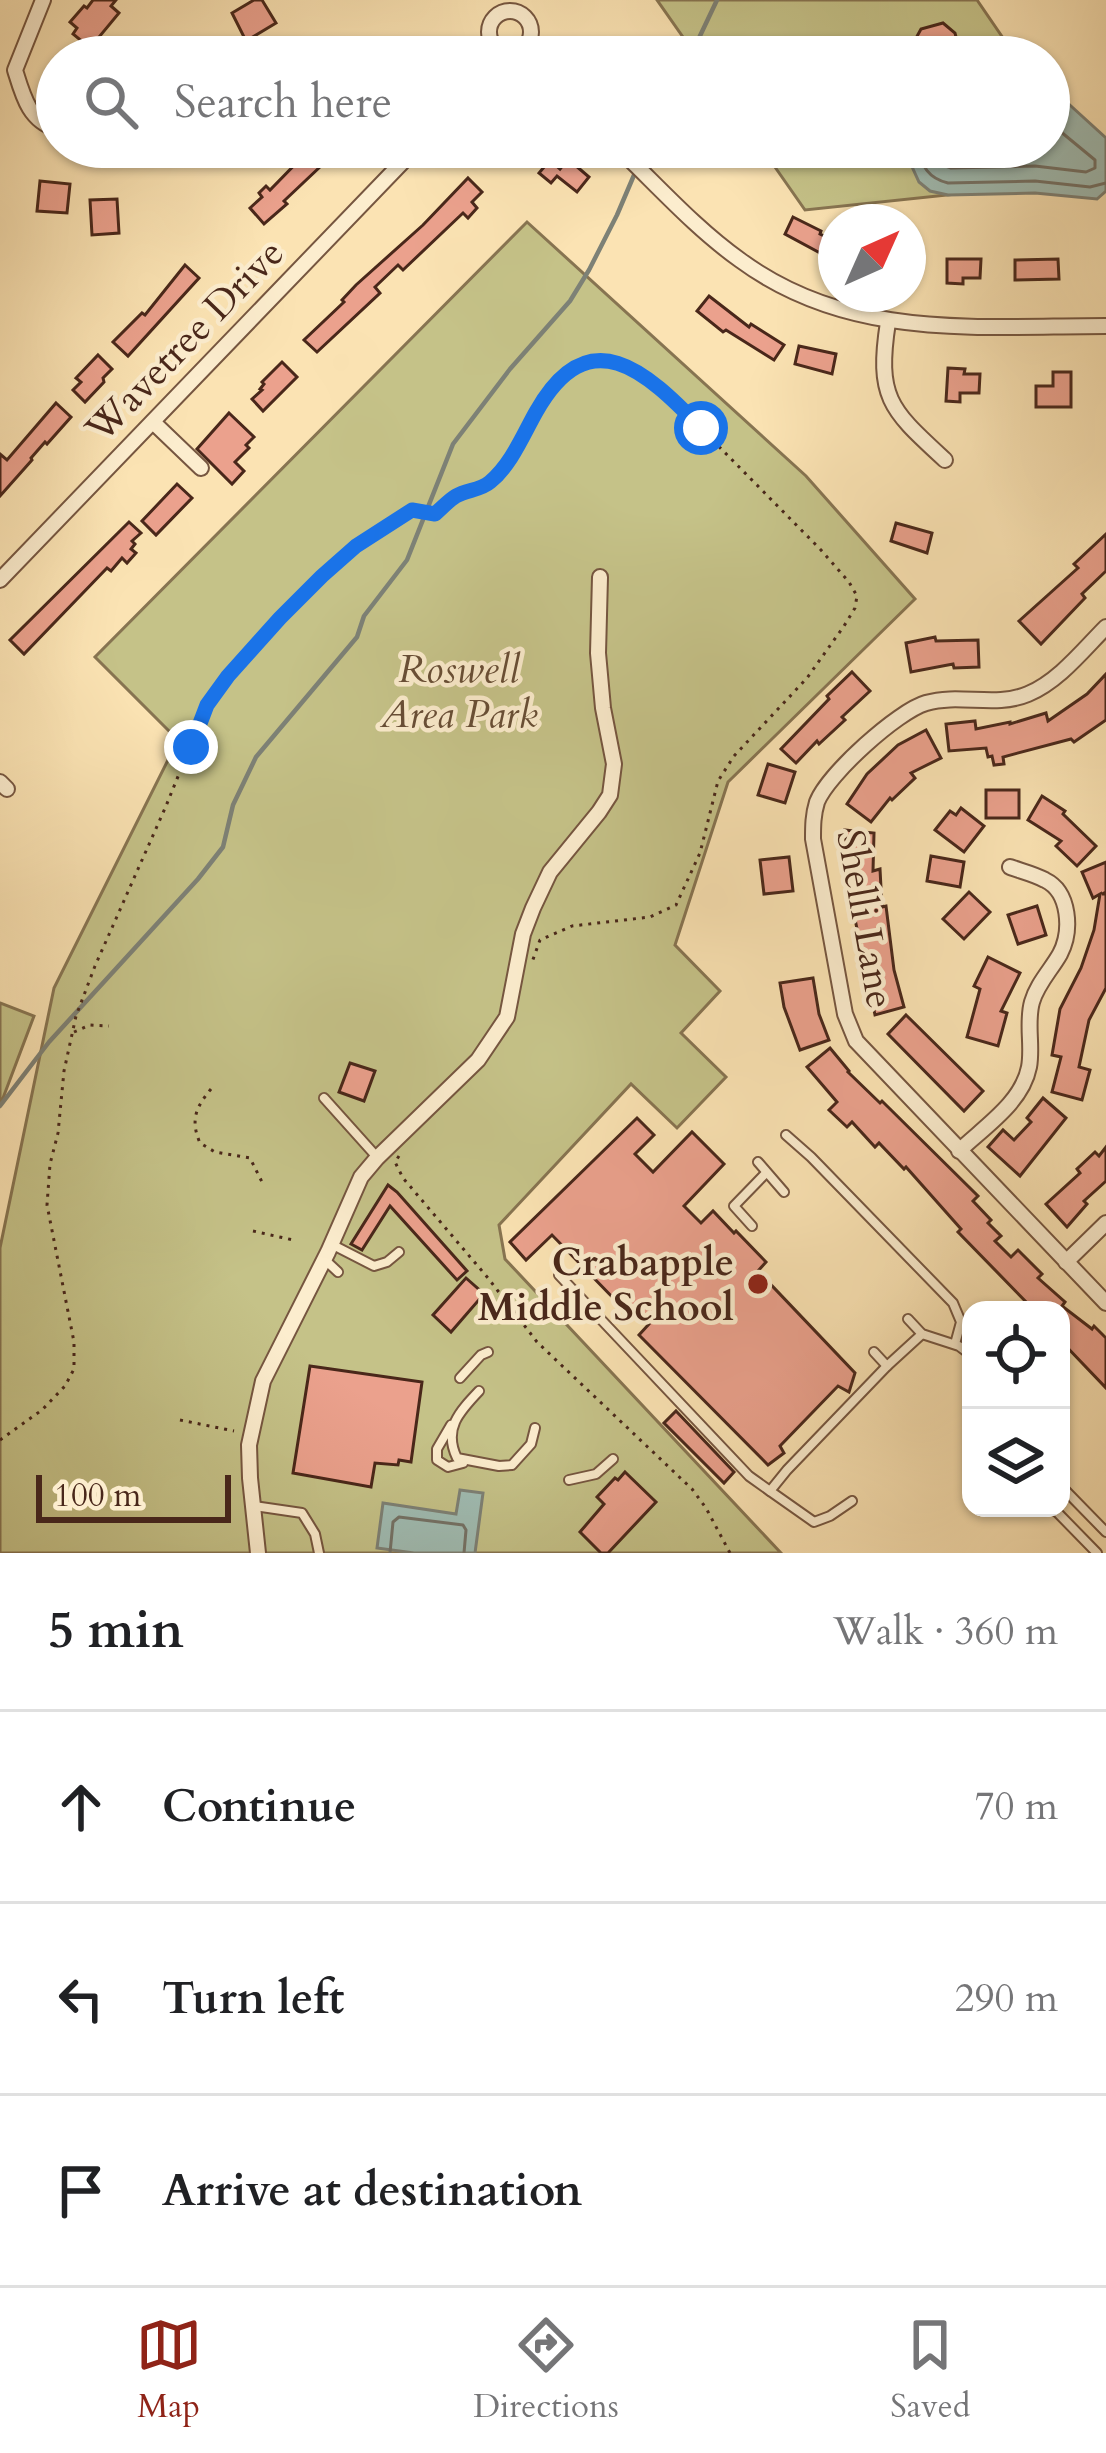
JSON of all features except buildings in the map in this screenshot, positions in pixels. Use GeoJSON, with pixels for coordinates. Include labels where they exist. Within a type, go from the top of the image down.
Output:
{"type":"FeatureCollection","features":[{"type":"Feature","properties":{"kind":"street"},"geometry":{"type":"LineString","coordinates":[[36,118],[15,70],[43,0]]}},
{"type":"Feature","properties":{"kind":"street","name":"Wavetree Drive"},"geometry":{"type":"LineString","coordinates":[[0,580],[397,168]]}},
{"type":"Feature","properties":{"kind":"street"},"geometry":{"type":"LineString","coordinates":[[639,168],[714,239],[763,276],[821,304],[888,322],[936,326],[1106,326]]}},
{"type":"Feature","properties":{"kind":"street"},"geometry":{"type":"LineString","coordinates":[[888,322],[884,375],[894,407],[945,460]]}},
{"type":"Feature","properties":{"kind":"street"},"geometry":{"type":"LineString","coordinates":[[152,422],[201,468]]}},
{"type":"Feature","properties":{"kind":"street"},"geometry":{"type":"LineString","coordinates":[[258,1553],[249,1445],[263,1381],[361,1177],[478,1060],[507,1017],[523,934],[533,908],[550,872],[610,794],[614,764],[598,653],[600,577]]}},
{"type":"Feature","properties":{"kind":"street","name":"Shelli Lane"},"geometry":{"type":"LineString","coordinates":[[1106,627],[1057,675],[1028,694],[993,701],[942,700],[909,709],[832,778],[817,802],[813,820],[849,1028],[864,1053],[1106,1303]]}},
{"type":"Feature","properties":{"kind":"street"},"geometry":{"type":"LineString","coordinates":[[959,1151],[1024,1085],[1030,1064],[1032,1002],[1066,939],[1068,919],[1050,881],[1010,867]]}},
{"type":"Feature","properties":{"kind":"street"},"geometry":{"type":"LineString","coordinates":[[1066,1262],[1106,1223]]}},
{"type":"Feature","properties":{"kind":"lane"},"geometry":{"type":"LineString","coordinates":[[324,1098],[377,1157]]}},
{"type":"Feature","properties":{"kind":"lane"},"geometry":{"type":"LineString","coordinates":[[786,1135],[953,1304],[961,1322],[955,1344]]}},
{"type":"Feature","properties":{"kind":"lane"},"geometry":{"type":"LineString","coordinates":[[758,1162],[784,1192]]}},
{"type":"Feature","properties":{"kind":"lane"},"geometry":{"type":"LineString","coordinates":[[752,1226],[734,1206],[766,1173]]}},
{"type":"Feature","properties":{"kind":"lane"},"geometry":{"type":"LineString","coordinates":[[328,1252],[374,1266],[399,1252]]}},
{"type":"Feature","properties":{"kind":"lane"},"geometry":{"type":"LineString","coordinates":[[328,1252],[338,1272]]}},
{"type":"Feature","properties":{"kind":"lane"},"geometry":{"type":"LineString","coordinates":[[559,1275],[749,1476],[814,1522],[852,1502]]}},
{"type":"Feature","properties":{"kind":"lane"},"geometry":{"type":"LineString","coordinates":[[908,1318],[922,1334],[962,1349]]}},
{"type":"Feature","properties":{"kind":"lane"},"geometry":{"type":"LineString","coordinates":[[770,1491],[922,1334]]}},
{"type":"Feature","properties":{"kind":"lane"},"geometry":{"type":"LineString","coordinates":[[460,1378],[488,1352]]}},
{"type":"Feature","properties":{"kind":"lane"},"geometry":{"type":"LineString","coordinates":[[874,1352],[887,1366]]}},
{"type":"Feature","properties":{"kind":"lane"},"geometry":{"type":"LineString","coordinates":[[467,1461],[448,1467],[437,1460],[436,1449],[479,1391]]}},
{"type":"Feature","properties":{"kind":"lane"},"geometry":{"type":"LineString","coordinates":[[452,1424],[450,1438],[457,1458],[499,1466],[515,1463],[531,1444],[535,1428]]}},
{"type":"Feature","properties":{"kind":"lane"},"geometry":{"type":"LineString","coordinates":[[569,1480],[596,1474],[613,1459]]}},
{"type":"Feature","properties":{"kind":"lane"},"geometry":{"type":"LineString","coordinates":[[1070,1495],[1106,1532]]}},
{"type":"Feature","properties":{"kind":"lane"},"geometry":{"type":"LineString","coordinates":[[252,1505],[302,1514],[320,1553]]}},
{"type":"Feature","properties":{"kind":"lane"},"geometry":{"type":"LineString","coordinates":[[1062,1517],[1096,1552]]}},
{"type":"Feature","properties":{"kind":"path"},"geometry":{"type":"LineString","coordinates":[[0,1439],[42,1411],[74,1369],[74,1342],[47,1205],[60,1092],[76,1016],[207,705],[228,676],[356,546],[412,510],[435,514],[456,496],[490,482],[561,377],[583,362],[613,360],[643,375],[674,400],[821,550],[857,596],[855,608],[807,678],[734,756],[718,781],[700,854],[676,905],[650,917],[572,926],[540,940]]}},
{"type":"Feature","properties":{"kind":"path"},"geometry":{"type":"LineString","coordinates":[[73,1034],[90,1025],[109,1026]]}},
{"type":"Feature","properties":{"kind":"path"},"geometry":{"type":"LineString","coordinates":[[211,1089],[194,1117],[200,1143],[215,1152],[250,1158],[262,1182]]}},
{"type":"Feature","properties":{"kind":"path"},"geometry":{"type":"LineString","coordinates":[[395,1162],[537,1342],[692,1489],[727,1552]]}},
{"type":"Feature","properties":{"kind":"path"},"geometry":{"type":"LineString","coordinates":[[253,1231],[293,1240]]}},
{"type":"Feature","properties":{"kind":"path"},"geometry":{"type":"LineString","coordinates":[[180,1420],[234,1431]]}},
{"type":"Feature","properties":{"kind":"green space"},"geometry":{"type":"Polygon","coordinates":[[[657,0],[977,0],[1002,36],[682,36],[657,0]]]}},
{"type":"Feature","properties":{"kind":"green space"},"geometry":{"type":"Polygon","coordinates":[[[1070,160],[1099,179],[862,204],[818,204],[818,209],[805,210],[776,168],[1070,168],[1070,160]]]}},
{"type":"Feature","properties":{"kind":"green space","name":"Roswell Area Park"},"geometry":{"type":"Polygon","coordinates":[[[527,222],[806,476],[915,599],[728,782],[675,945],[720,991],[681,1033],[726,1077],[677,1128],[631,1084],[499,1225],[505,1259],[781,1553],[0,1553],[0,1248],[54,988],[178,740],[95,657],[527,222]]]}},
{"type":"Feature","properties":{"kind":"green space"},"geometry":{"type":"Polygon","coordinates":[[[0,1003],[34,1016],[0,1106],[0,1003]]]}},
{"type":"Feature","properties":{"kind":"water"},"geometry":{"type":"Polygon","coordinates":[[[1070,105],[1106,138],[1106,191],[1097,199],[1035,193],[948,195],[930,191],[913,168],[1070,168],[1070,105]]]}},
{"type":"Feature","properties":{"kind":"water"},"geometry":{"type":"Polygon","coordinates":[[[460,1490],[483,1493],[475,1553],[377,1548],[383,1503],[456,1514],[460,1490]]]}},
{"type":"Feature","properties":{"kind":"waterway"},"geometry":{"type":"LineString","coordinates":[[700,36],[717,0]]}},
{"type":"Feature","properties":{"kind":"waterway"},"geometry":{"type":"LineString","coordinates":[[0,1106],[49,1042],[223,847],[233,805],[256,757],[357,637],[364,616],[407,560],[453,444],[570,301],[637,168]]}},
{"type":"Feature","properties":{"kind":"place","name":"Crabapple Middle School"},"geometry":{"type":"Point","coordinates":[758,1284]}},
{"type":"Feature","properties":{"kind":"route"},"geometry":{"type":"LineString","coordinates":[[191,747],[207,705],[228,676],[322,576],[356,546],[412,510],[435,514],[456,496],[490,482],[543,399],[561,377],[583,362],[613,360],[643,375],[701,428]]}}]}
